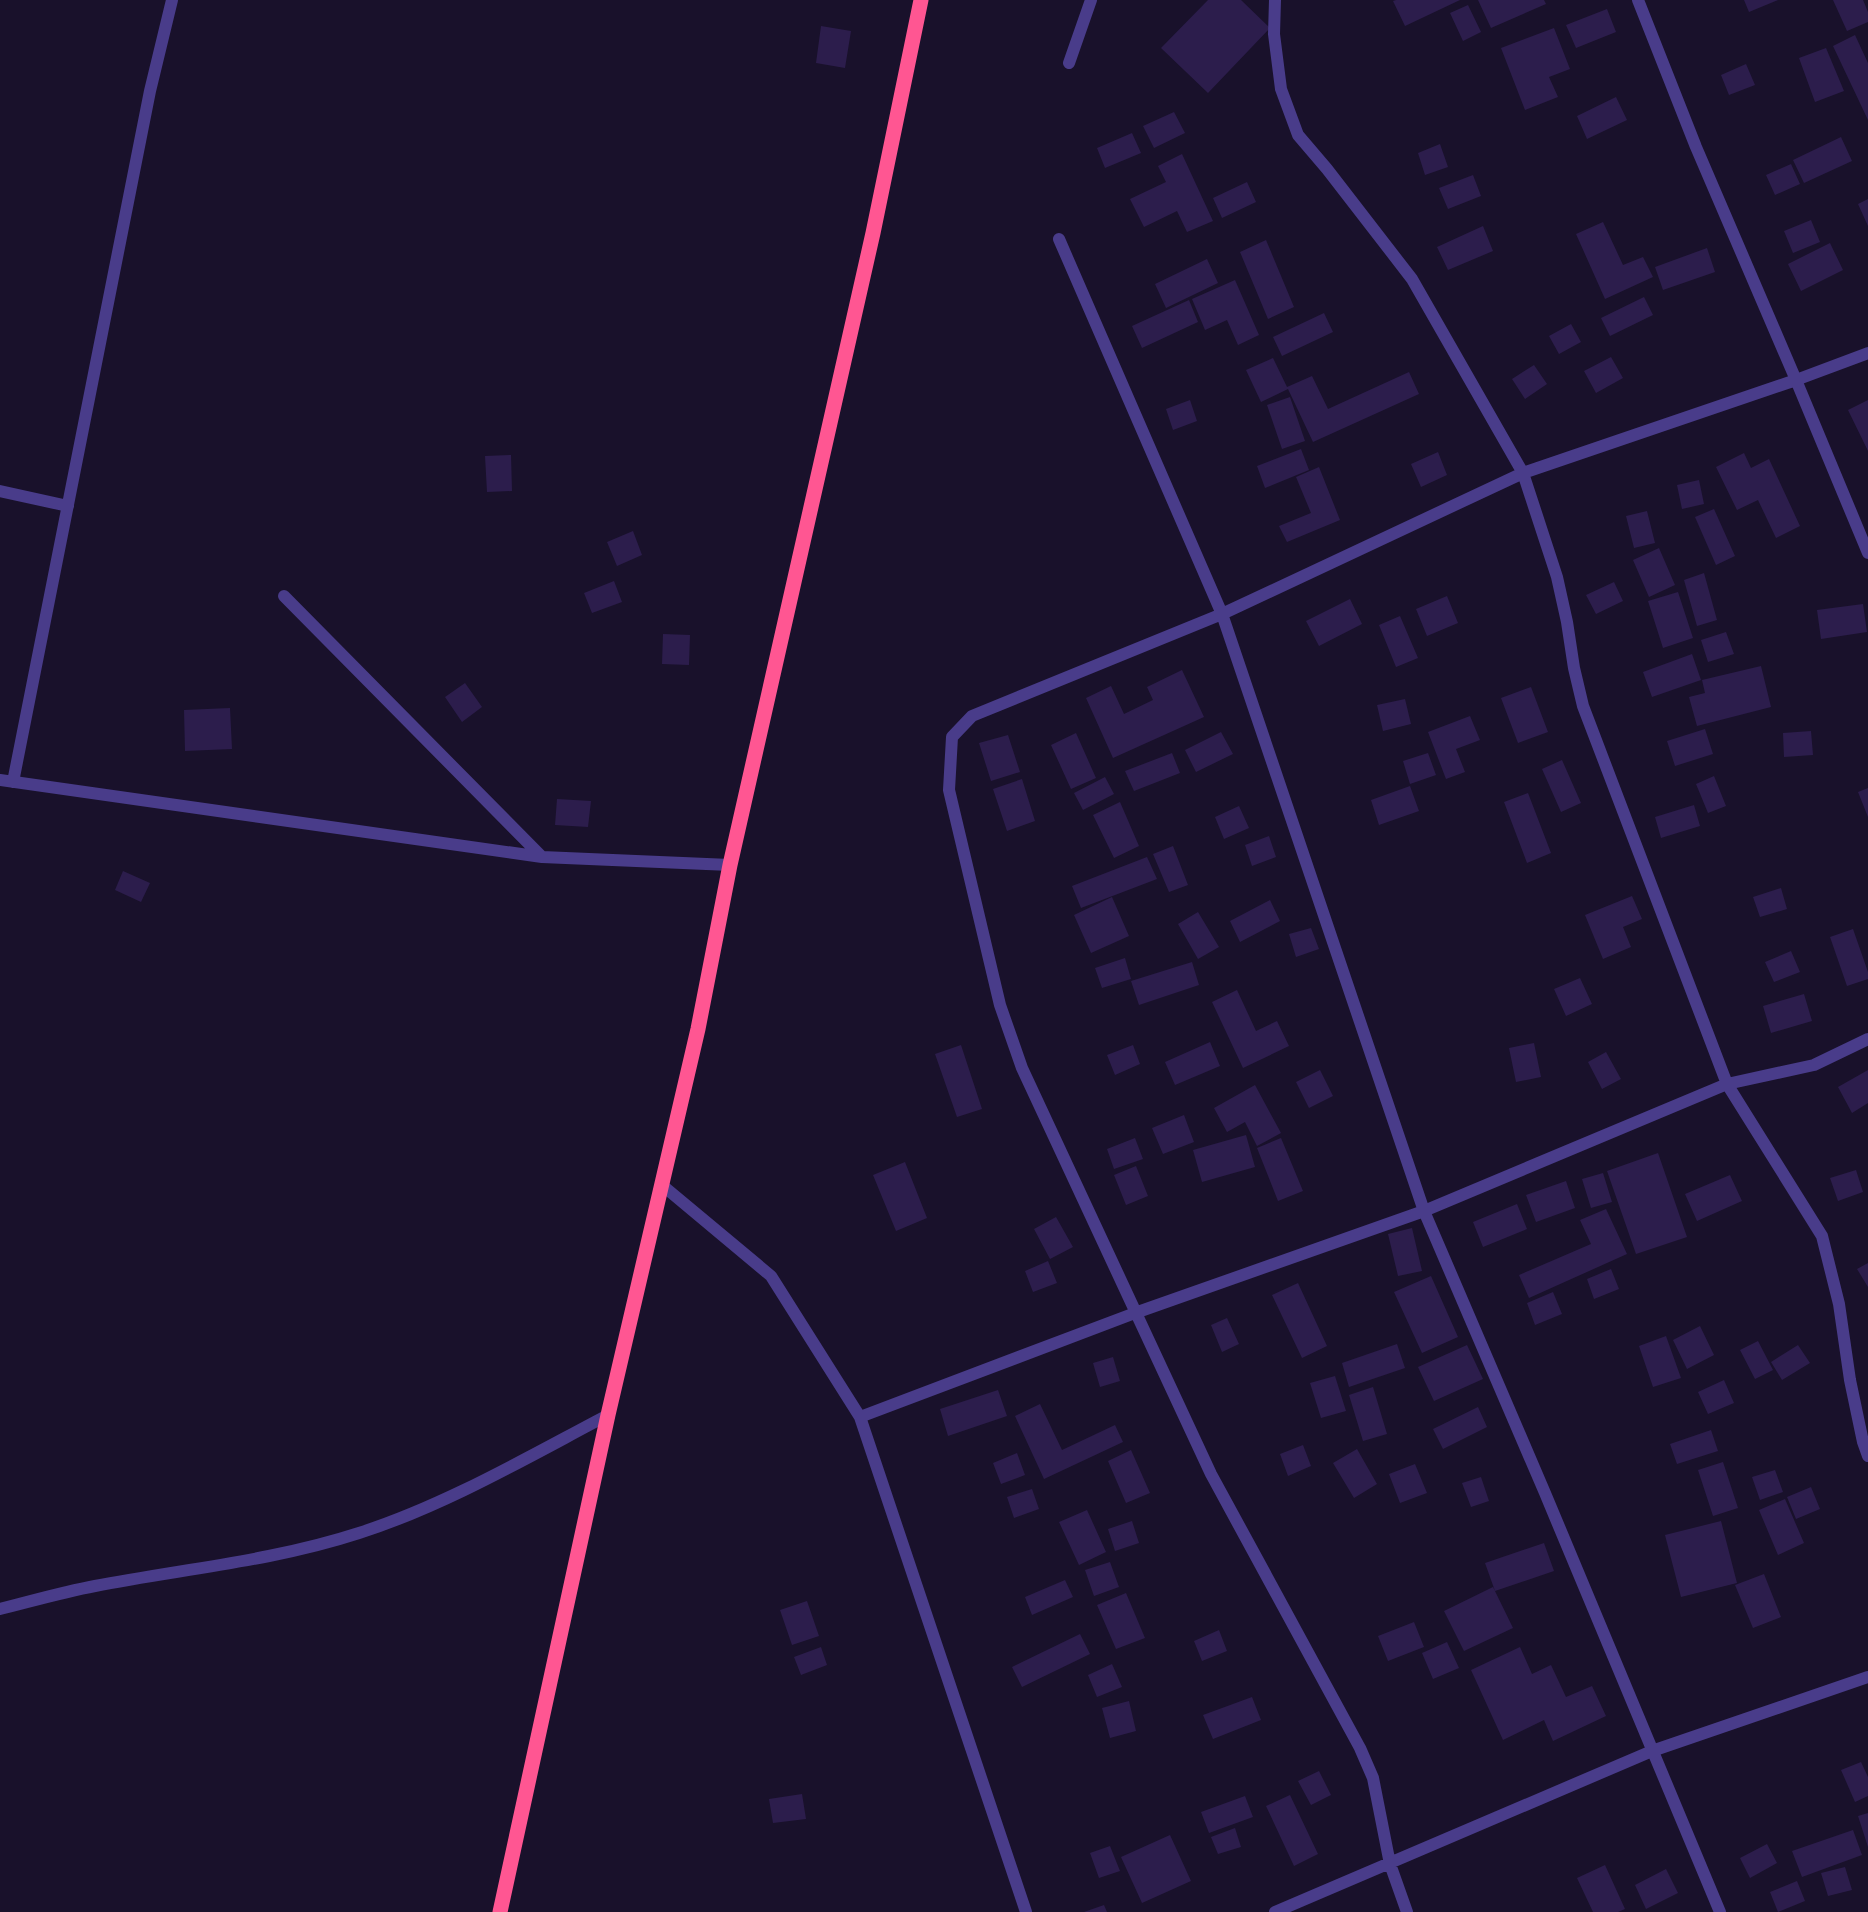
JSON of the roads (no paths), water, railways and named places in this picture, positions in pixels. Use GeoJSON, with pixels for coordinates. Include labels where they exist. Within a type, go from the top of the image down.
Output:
{"type":"FeatureCollection","features":[{"type":"Feature","properties":{"kind":"highway"},"geometry":{"type":"LineString","coordinates":[[500,1912],[608,1415],[698,1030],[730,865],[873,233],[921,0]]}},
{"type":"Feature","properties":{"kind":"street"},"geometry":{"type":"LineString","coordinates":[[172,0],[148,100],[68,506],[6,781],[542,857],[730,865]]}},
{"type":"Feature","properties":{"kind":"street"},"geometry":{"type":"LineString","coordinates":[[1069,63],[1091,0]]}},
{"type":"Feature","properties":{"kind":"street"},"geometry":{"type":"LineString","coordinates":[[1275,0],[1274,34],[1281,90],[1298,135],[1327,169],[1412,279],[1523,473],[1557,578],[1583,706],[1727,1084],[1822,1236],[1839,1304],[1850,1380],[1863,1442],[1868,1456]]}},
{"type":"Feature","properties":{"kind":"street"},"geometry":{"type":"LineString","coordinates":[[1638,0],[1696,147],[1868,553]]}},
{"type":"Feature","properties":{"kind":"street"},"geometry":{"type":"LineString","coordinates":[[1059,240],[1222,614],[1424,1211],[1549,1502],[1720,1912]]}},
{"type":"Feature","properties":{"kind":"street"},"geometry":{"type":"LineString","coordinates":[[1406,1912],[1390,1864],[1373,1778],[1360,1748],[1211,1474],[1022,1068],[1000,1005],[949,790],[952,737],[972,716],[1222,614],[1523,473],[1796,380],[1868,353]]}},
{"type":"Feature","properties":{"kind":"street"},"geometry":{"type":"LineString","coordinates":[[0,491],[68,506]]}},
{"type":"Feature","properties":{"kind":"street"},"geometry":{"type":"LineString","coordinates":[[284,596],[542,857]]}},
{"type":"Feature","properties":{"kind":"street"},"geometry":{"type":"LineString","coordinates":[[860,1417],[1135,1313],[1424,1211],[1727,1084],[1814,1065],[1868,1038]]}},
{"type":"Feature","properties":{"kind":"street"},"geometry":{"type":"LineString","coordinates":[[662,1185],[771,1276],[860,1417],[1026,1912]]}},
{"type":"Feature","properties":{"kind":"street"},"geometry":{"type":"LineString","coordinates":[[0,1609],[94,1586],[292,1552],[359,1533],[424,1508],[608,1415]]}},
{"type":"Feature","properties":{"kind":"street"},"geometry":{"type":"LineString","coordinates":[[1275,1912],[1652,1751],[1868,1677]]}}]}
